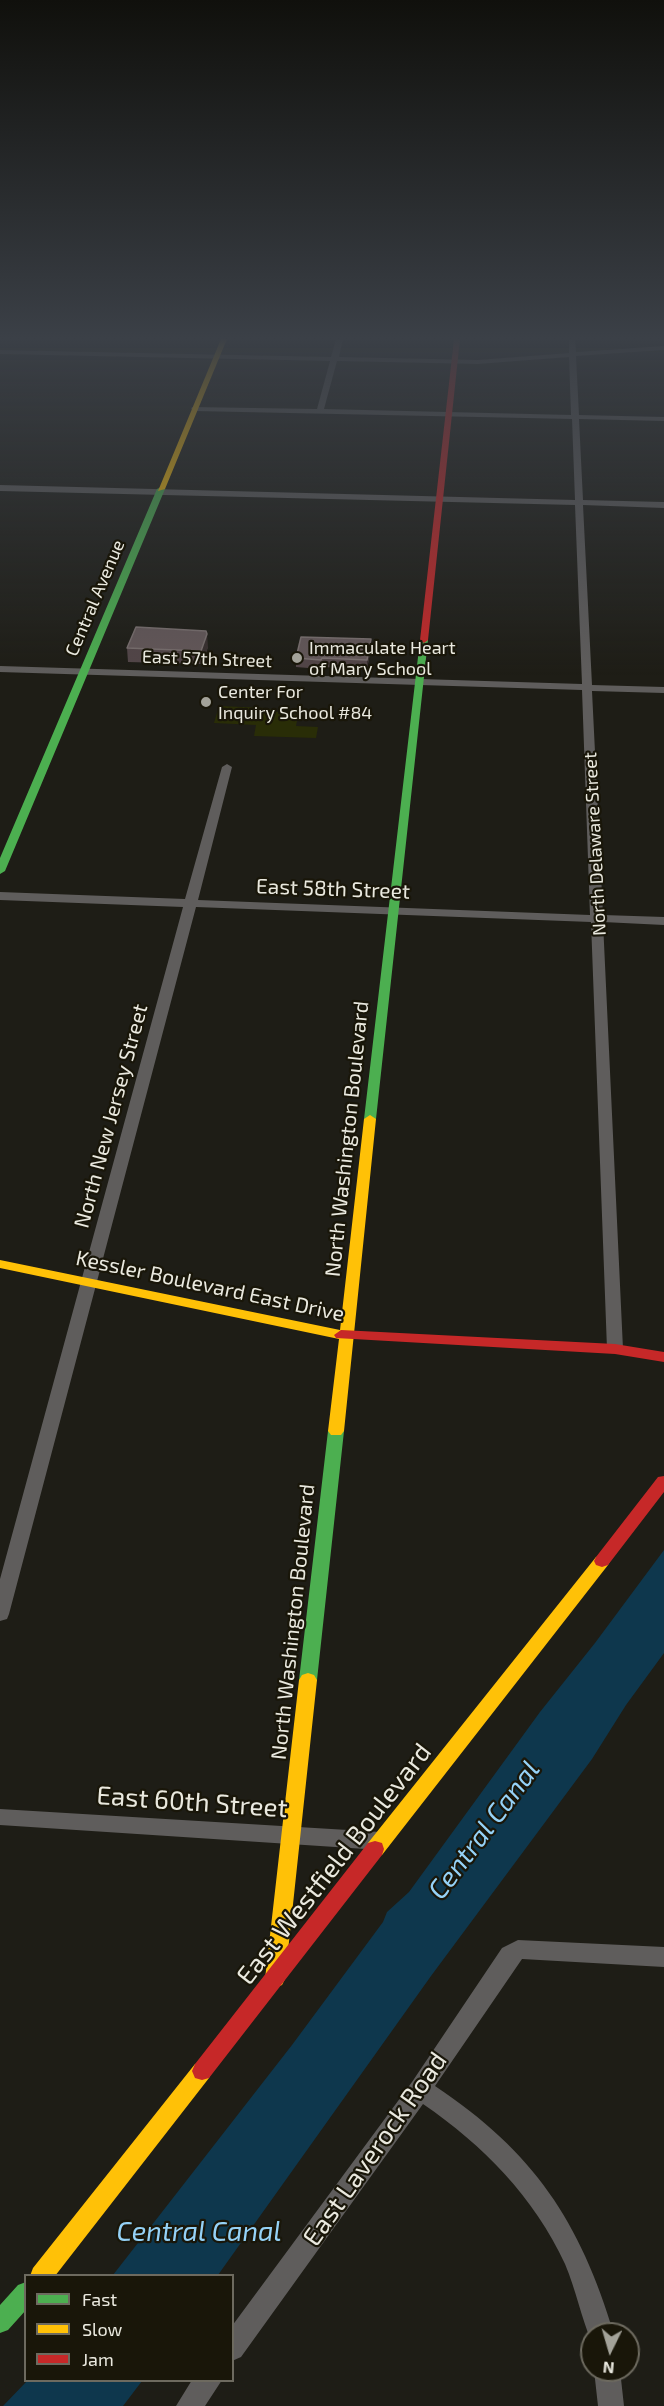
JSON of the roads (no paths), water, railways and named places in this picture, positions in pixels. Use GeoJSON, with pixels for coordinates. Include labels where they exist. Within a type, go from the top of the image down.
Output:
{"type":"FeatureCollection","features":[{"type":"Feature","properties":{"kind":"street","name":"Central Avenue"},"geometry":{"type":"LineString","coordinates":[[0,871],[177,451]]}},
{"type":"Feature","properties":{"kind":"street","name":"North Washington Boulevard"},"geometry":{"type":"LineString","coordinates":[[275,1979],[444,451]]}},
{"type":"Feature","properties":{"kind":"street","name":"North Delaware Street"},"geometry":{"type":"LineString","coordinates":[[578,451],[615,1349]]}},
{"type":"Feature","properties":{"kind":"street"},"geometry":{"type":"LineString","coordinates":[[0,488],[664,505]]}},
{"type":"Feature","properties":{"kind":"street","name":"East 57th Street"},"geometry":{"type":"LineString","coordinates":[[0,669],[664,690]]}},
{"type":"Feature","properties":{"kind":"street","name":"North New Jersey Street"},"geometry":{"type":"LineString","coordinates":[[0,1614],[227,767]]}},
{"type":"Feature","properties":{"kind":"street","name":"East 58th Street"},"geometry":{"type":"LineString","coordinates":[[0,896],[664,921]]}},
{"type":"Feature","properties":{"kind":"street","name":"Kessler Boulevard East Drive"},"geometry":{"type":"LineString","coordinates":[[0,1264],[346,1336],[615,1349],[664,1357]]}},
{"type":"Feature","properties":{"kind":"street","name":"East Westfield Boulevard"},"geometry":{"type":"LineString","coordinates":[[42,2274],[664,1481]]}},
{"type":"Feature","properties":{"kind":"street","name":"East 60th Street"},"geometry":{"type":"LineString","coordinates":[[0,1817],[381,1841]]}},
{"type":"Feature","properties":{"kind":"street","name":"East Laverock Road"},"geometry":{"type":"LineString","coordinates":[[234,2345],[420,2089],[510,1955],[518,1949],[664,1956]]}},
{"type":"Feature","properties":{"kind":"street"},"geometry":{"type":"LineString","coordinates":[[420,2089],[460,2115],[478,2130],[504,2154],[534,2188],[575,2256],[598,2322]]}},
{"type":"Feature","properties":{"kind":"street"},"geometry":{"type":"LineString","coordinates":[[0,2322],[24,2295]]}},
{"type":"Feature","properties":{"kind":"street"},"geometry":{"type":"LineString","coordinates":[[189,2406],[207,2382]]}},
{"type":"Feature","properties":{"kind":"street"},"geometry":{"type":"LineString","coordinates":[[608,2382],[611,2406]]}},
{"type":"Feature","properties":{"kind":"water","name":"Central Canal"},"geometry":{"type":"Polygon","coordinates":[[[664,1550],[664,1653],[626,1705],[592,1759],[431,1976],[219,2274],[114,2274],[292,2045],[383,1922],[387,1912],[409,1892],[540,1712],[664,1550]]]}},
{"type":"Feature","properties":{"kind":"water"},"geometry":{"type":"Polygon","coordinates":[[[26,2382],[141,2382],[123,2406],[3,2406],[26,2382]]]}},
{"type":"Feature","properties":{"kind":"place","name":"Immaculate Heart of Mary School"},"geometry":{"type":"Point","coordinates":[297,658]}},
{"type":"Feature","properties":{"kind":"place","name":"Center For Inquiry School #84"},"geometry":{"type":"Point","coordinates":[206,702]}}]}
